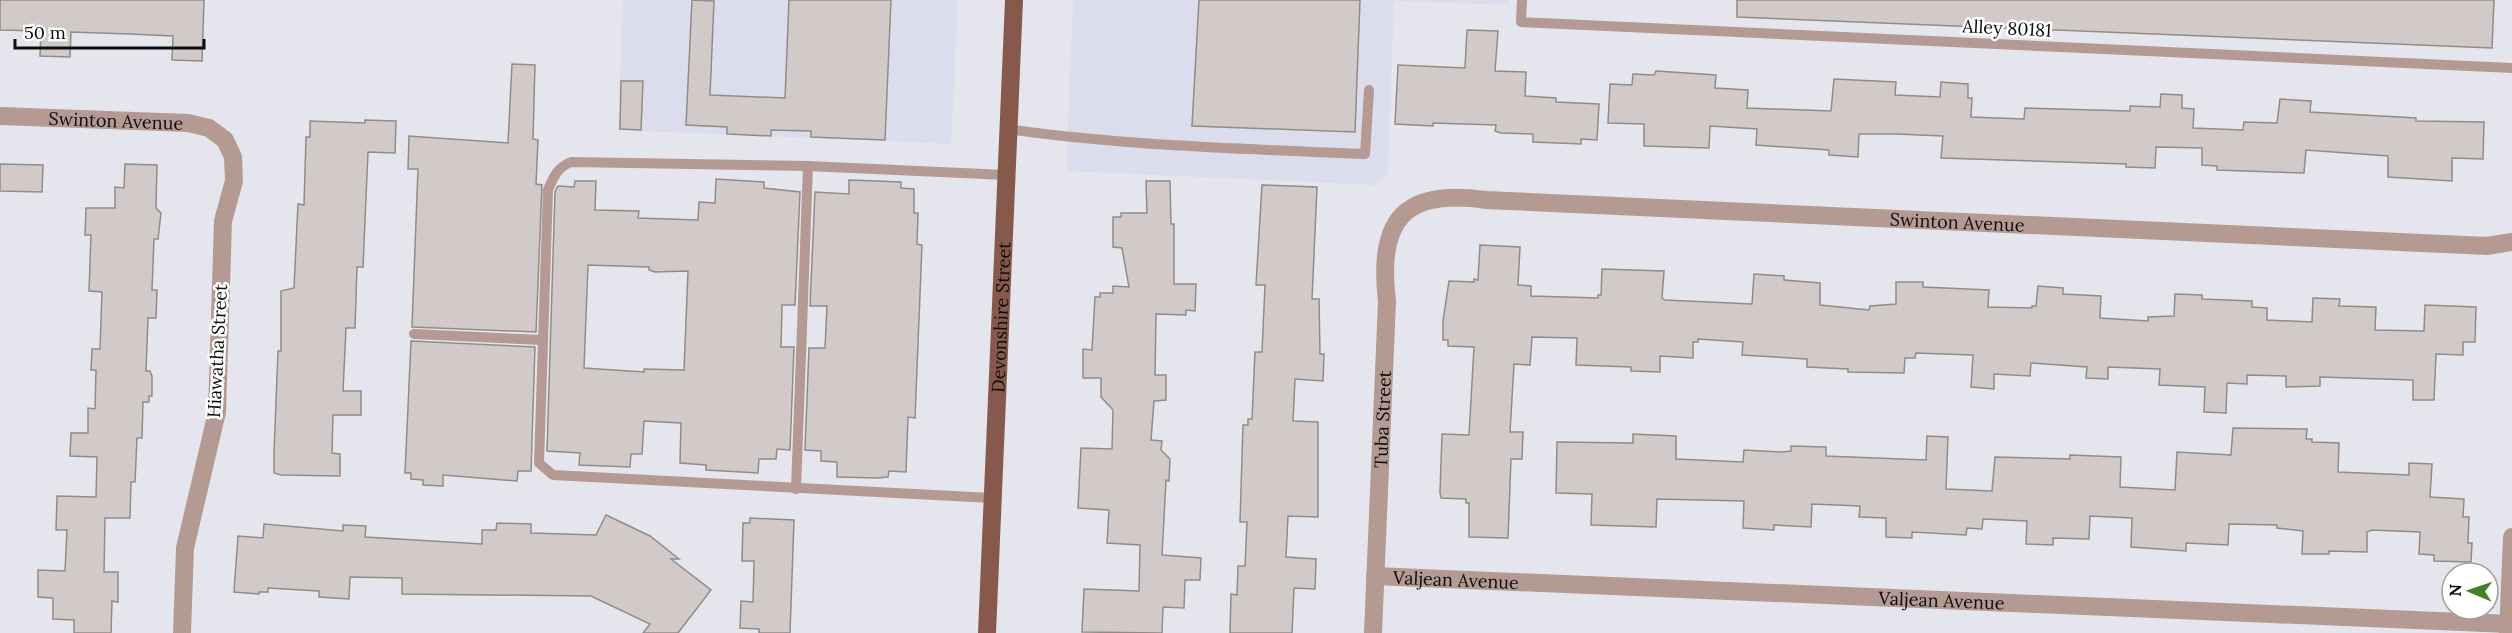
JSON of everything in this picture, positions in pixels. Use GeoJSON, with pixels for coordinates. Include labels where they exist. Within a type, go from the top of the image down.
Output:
{"type":"FeatureCollection","features":[{"type":"Feature","properties":{"kind":"main road","name":"Devonshire Street"},"geometry":{"type":"LineString","coordinates":[[987,633],[1014,0]]}},
{"type":"Feature","properties":{"kind":"street","name":"Swinton Avenue"},"geometry":{"type":"LineString","coordinates":[[0,116],[188,123],[209,129],[225,140]]}},
{"type":"Feature","properties":{"kind":"street","name":"Hiawatha Street"},"geometry":{"type":"LineString","coordinates":[[182,633],[185,548],[216,412],[223,221],[234,181],[233,157],[225,140]]}},
{"type":"Feature","properties":{"kind":"street","name":"Swinton Avenue"},"geometry":{"type":"LineString","coordinates":[[1406,210],[1436,197],[1460,196],[1498,201],[2487,246],[2512,242]]}},
{"type":"Feature","properties":{"kind":"street","name":"Tuba Street"},"geometry":{"type":"LineString","coordinates":[[1373,633],[1387,301],[1384,279],[1386,249],[1395,226],[1406,210]]}},
{"type":"Feature","properties":{"kind":"street"},"geometry":{"type":"LineString","coordinates":[[2509,628],[2512,537]]}},
{"type":"Feature","properties":{"kind":"street","name":"Valjean Avenue"},"geometry":{"type":"LineString","coordinates":[[1375,576],[2509,628]]}},
{"type":"Feature","properties":{"kind":"lane","name":"Alley 80181"},"geometry":{"type":"LineString","coordinates":[[1522,0],[1521,22],[2512,68]]}},
{"type":"Feature","properties":{"kind":"lane"},"geometry":{"type":"LineString","coordinates":[[1007,129],[1166,146],[1365,154],[1368,90]]}},
{"type":"Feature","properties":{"kind":"lane"},"geometry":{"type":"LineString","coordinates":[[992,498],[553,475],[539,463],[548,190],[561,166],[583,160],[808,166],[1006,175]]}},
{"type":"Feature","properties":{"kind":"lane"},"geometry":{"type":"LineString","coordinates":[[796,489],[808,166]]}},
{"type":"Feature","properties":{"kind":"lane"},"geometry":{"type":"LineString","coordinates":[[414,334],[542,340]]}},
{"type":"Feature","properties":{"kind":"shaded area"},"geometry":{"type":"Polygon","coordinates":[[[623,0],[958,0],[951,144],[618,130],[623,0]]]}},
{"type":"Feature","properties":{"kind":"shaded area"},"geometry":{"type":"Polygon","coordinates":[[[1073,0],[1510,0],[1509,5],[1394,1],[1388,173],[1376,185],[1066,171],[1073,0]]]}},
{"type":"Feature","properties":{"kind":"building"},"geometry":{"type":"Polygon","coordinates":[[[0,0],[204,0],[202,61],[172,60],[173,36],[71,32],[70,57],[40,56],[41,31],[0,30],[0,0]]]}},
{"type":"Feature","properties":{"kind":"building"},"geometry":{"type":"Polygon","coordinates":[[[692,0],[714,1],[710,95],[785,98],[789,0],[891,0],[885,140],[811,137],[811,131],[771,130],[771,136],[727,134],[727,127],[686,125],[692,0]]]}},
{"type":"Feature","properties":{"kind":"building"},"geometry":{"type":"Polygon","coordinates":[[[1199,0],[1360,0],[1355,132],[1192,126],[1199,0]]]}},
{"type":"Feature","properties":{"kind":"building"},"geometry":{"type":"Polygon","coordinates":[[[1737,0],[2494,0],[2492,48],[1737,17],[1737,0]]]}},
{"type":"Feature","properties":{"kind":"building"},"geometry":{"type":"Polygon","coordinates":[[[1467,30],[1498,31],[1495,71],[1526,72],[1525,96],[1556,98],[1556,102],[1599,104],[1597,140],[1581,139],[1581,144],[1533,142],[1533,134],[1501,133],[1495,131],[1496,125],[1395,124],[1398,65],[1465,68],[1467,30]]]}},
{"type":"Feature","properties":{"kind":"building"},"geometry":{"type":"Polygon","coordinates":[[[512,64],[535,65],[533,139],[538,140],[536,184],[542,185],[536,332],[412,327],[418,169],[408,169],[409,136],[508,143],[512,64]]]}},
{"type":"Feature","properties":{"kind":"building"},"geometry":{"type":"Polygon","coordinates":[[[1656,71],[1716,75],[1715,88],[1748,90],[1747,108],[1831,111],[1834,79],[1896,82],[1895,95],[1940,97],[1941,82],[1968,84],[1968,98],[1972,98],[1971,117],[2024,119],[2025,108],[2130,111],[2130,106],[2160,107],[2161,94],[2182,95],[2182,108],[2194,109],[2193,128],[2243,130],[2244,122],[2277,123],[2280,99],[2311,101],[2310,112],[2416,118],[2416,121],[2484,122],[2483,159],[2452,158],[2452,181],[2388,177],[2388,156],[2306,150],[2304,173],[2217,170],[2217,166],[2202,165],[2202,148],[2156,147],[2155,168],[2126,167],[2126,164],[1941,158],[1943,136],[1896,134],[1859,134],[1858,157],[1829,155],[1829,150],[1756,145],[1757,129],[1710,126],[1709,148],[1644,146],[1644,124],[1608,123],[1610,84],[1632,85],[1633,74],[1654,75],[1656,71]]]}},
{"type":"Feature","properties":{"kind":"building"},"geometry":{"type":"Polygon","coordinates":[[[621,81],[643,81],[641,130],[620,129],[621,81]]]}},
{"type":"Feature","properties":{"kind":"building"},"geometry":{"type":"Polygon","coordinates":[[[365,120],[396,121],[395,153],[368,152],[363,267],[357,267],[355,328],[346,328],[343,391],[361,391],[361,415],[333,415],[332,453],[340,454],[340,476],[281,475],[274,473],[274,453],[278,351],[281,351],[281,291],[294,288],[298,204],[304,205],[306,137],[310,137],[310,121],[365,123],[365,120]]]}},
{"type":"Feature","properties":{"kind":"building"},"geometry":{"type":"Polygon","coordinates":[[[0,164],[43,165],[42,192],[0,191],[0,164]]]}},
{"type":"Feature","properties":{"kind":"building"},"geometry":{"type":"Polygon","coordinates":[[[125,164],[157,165],[156,208],[161,213],[158,239],[154,239],[152,290],[157,290],[156,318],[148,318],[146,371],[150,371],[152,376],[152,396],[149,396],[149,402],[143,402],[142,438],[137,438],[135,482],[131,482],[130,518],[105,518],[104,572],[118,572],[118,602],[112,601],[111,633],[74,633],[74,620],[53,619],[53,598],[38,597],[38,570],[65,571],[67,530],[56,530],[57,496],[96,497],[97,457],[70,456],[71,433],[88,433],[88,408],[95,409],[96,370],[91,370],[92,349],[100,349],[102,292],[89,291],[91,235],[85,235],[86,208],[115,208],[115,187],[124,188],[125,164]]]}},
{"type":"Feature","properties":{"kind":"building"},"geometry":{"type":"Polygon","coordinates":[[[716,179],[764,182],[764,188],[800,192],[795,305],[782,305],[781,347],[794,347],[790,450],[777,449],[776,459],[759,459],[758,473],[706,470],[706,465],[680,463],[681,423],[644,421],[642,454],[631,454],[630,467],[579,465],[580,453],[547,451],[555,192],[558,186],[574,187],[575,181],[596,181],[595,210],[639,211],[638,218],[698,220],[699,202],[715,203],[716,179]],[[588,265],[584,368],[644,372],[644,369],[684,370],[688,271],[655,272],[649,270],[649,267],[588,265]]]}},
{"type":"Feature","properties":{"kind":"building"},"geometry":{"type":"Polygon","coordinates":[[[849,180],[901,182],[901,188],[914,189],[914,213],[918,213],[917,244],[922,245],[915,418],[908,417],[906,472],[889,471],[888,477],[837,477],[837,462],[821,461],[821,451],[805,450],[809,348],[825,348],[827,306],[810,306],[815,192],[849,194],[849,180]]]}},
{"type":"Feature","properties":{"kind":"building"},"geometry":{"type":"Polygon","coordinates":[[[1146,181],[1170,181],[1171,224],[1174,224],[1174,284],[1196,284],[1195,311],[1186,310],[1186,315],[1156,314],[1155,375],[1166,375],[1166,400],[1154,401],[1151,440],[1162,441],[1161,450],[1170,459],[1169,481],[1166,480],[1162,555],[1201,558],[1200,580],[1185,580],[1184,608],[1163,607],[1162,633],[1082,632],[1084,589],[1139,591],[1140,545],[1107,543],[1109,510],[1078,508],[1081,448],[1112,449],[1113,410],[1101,397],[1101,378],[1083,378],[1083,349],[1092,350],[1095,297],[1100,297],[1100,293],[1113,293],[1113,286],[1129,287],[1122,248],[1113,247],[1113,217],[1121,217],[1121,213],[1147,213],[1146,181]]]}},
{"type":"Feature","properties":{"kind":"building"},"geometry":{"type":"Polygon","coordinates":[[[1262,185],[1317,187],[1312,299],[1319,299],[1320,354],[1324,354],[1323,381],[1295,379],[1293,421],[1318,422],[1318,517],[1288,516],[1286,557],[1316,559],[1315,589],[1294,588],[1292,633],[1230,633],[1231,594],[1237,595],[1238,566],[1245,566],[1247,522],[1240,522],[1243,425],[1248,425],[1248,419],[1252,419],[1255,352],[1262,352],[1265,285],[1256,285],[1262,185]]]}},
{"type":"Feature","properties":{"kind":"building"},"geometry":{"type":"Polygon","coordinates":[[[1480,245],[1520,247],[1518,285],[1531,286],[1531,296],[1598,298],[1598,295],[1601,295],[1602,269],[1664,271],[1662,298],[1665,300],[1752,304],[1754,274],[1784,276],[1784,280],[1820,283],[1820,305],[1869,310],[1870,306],[1896,304],[1896,282],[1923,282],[1923,287],[1989,290],[1988,307],[2032,308],[2036,306],[2038,286],[2063,288],[2063,294],[2101,296],[2100,318],[2148,321],[2148,317],[2174,316],[2175,294],[2202,295],[2202,299],[2252,301],[2252,307],[2267,308],[2267,320],[2312,322],[2313,298],[2340,299],[2339,306],[2376,307],[2375,330],[2424,331],[2425,305],[2476,307],[2475,342],[2463,342],[2463,355],[2436,354],[2434,400],[2413,400],[2413,380],[2320,377],[2320,386],[2286,387],[2286,376],[2247,375],[2247,384],[2227,383],[2226,413],[2204,412],[2205,387],[2159,385],[2160,369],[2108,367],[2108,379],[2086,378],[2087,367],[2031,363],[2030,376],[1994,374],[1994,389],[1971,387],[1973,355],[1916,353],[1915,358],[1905,358],[1904,373],[1848,372],[1848,369],[1807,367],[1807,359],[1742,355],[1743,342],[1698,339],[1698,342],[1693,342],[1693,358],[1660,356],[1660,372],[1631,371],[1631,367],[1576,365],[1577,338],[1532,337],[1530,365],[1514,364],[1510,432],[1523,432],[1522,459],[1511,459],[1508,538],[1469,537],[1469,503],[1466,503],[1466,499],[1441,498],[1440,493],[1442,434],[1469,435],[1474,347],[1448,346],[1448,340],[1443,340],[1443,321],[1449,281],[1474,282],[1474,279],[1478,280],[1480,245]]]}},
{"type":"Feature","properties":{"kind":"building"},"geometry":{"type":"Polygon","coordinates":[[[411,341],[535,347],[531,471],[518,471],[517,481],[443,475],[443,486],[423,485],[423,480],[411,479],[411,473],[405,473],[411,341]]]}},
{"type":"Feature","properties":{"kind":"building"},"geometry":{"type":"Polygon","coordinates":[[[2233,428],[2307,429],[2306,439],[2312,439],[2312,442],[2339,443],[2338,472],[2409,475],[2409,463],[2432,464],[2430,497],[2464,499],[2463,517],[2469,517],[2468,543],[2472,543],[2471,561],[2434,561],[2434,555],[2419,554],[2420,532],[2372,530],[2367,532],[2367,552],[2329,551],[2329,554],[2302,554],[2303,531],[2277,528],[2277,525],[2229,524],[2228,545],[2186,543],[2186,551],[2131,547],[2132,518],[2090,516],[2089,539],[2053,538],[2053,545],[2026,544],[2027,521],[1983,519],[1982,529],[1967,528],[1966,535],[1912,532],[1912,538],[1886,537],[1886,518],[1859,517],[1860,506],[1812,504],[1811,527],[1774,525],[1774,530],[1743,528],[1744,501],[1657,499],[1656,527],[1591,525],[1592,494],[1556,493],[1557,442],[1633,443],[1633,434],[1676,436],[1676,459],[1743,462],[1744,450],[1782,452],[1791,451],[1791,446],[1826,447],[1826,456],[1926,460],[1927,436],[1948,437],[1946,489],[1992,491],[1995,457],[2070,459],[2070,455],[2121,457],[2120,487],[2175,490],[2177,452],[2231,455],[2233,428]]]}},
{"type":"Feature","properties":{"kind":"building"},"geometry":{"type":"Polygon","coordinates":[[[606,515],[650,536],[679,559],[671,559],[711,590],[678,633],[643,633],[650,624],[591,596],[402,594],[402,578],[350,577],[349,599],[319,597],[319,591],[268,588],[268,592],[259,592],[259,594],[234,592],[238,536],[263,538],[264,524],[343,531],[343,525],[366,526],[365,537],[482,544],[482,530],[496,530],[497,523],[531,524],[531,533],[596,535],[606,515]]]}},
{"type":"Feature","properties":{"kind":"building"},"geometry":{"type":"Polygon","coordinates":[[[750,518],[794,520],[790,633],[759,633],[759,629],[740,628],[741,601],[753,602],[754,561],[742,561],[743,523],[750,523],[750,518]]]}}]}
